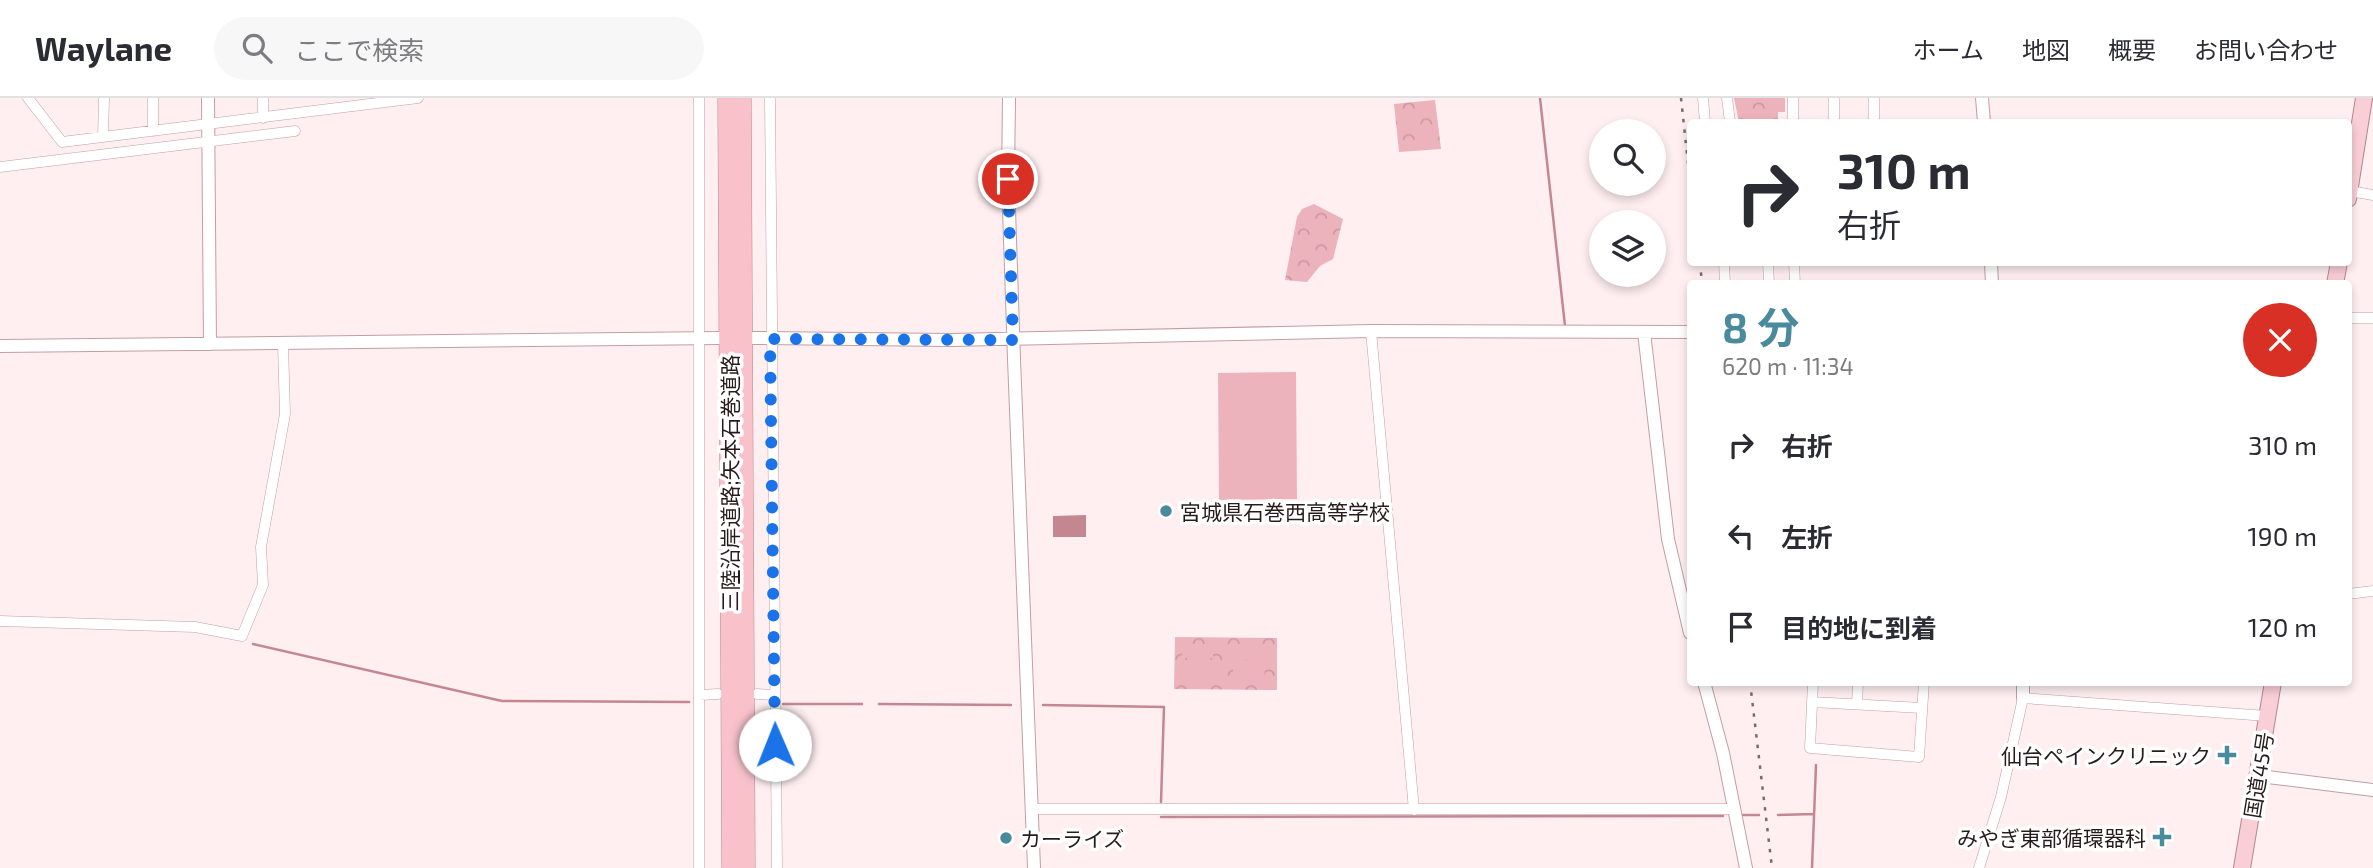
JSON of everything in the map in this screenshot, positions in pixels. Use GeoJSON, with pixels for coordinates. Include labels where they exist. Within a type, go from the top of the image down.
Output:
{"type":"FeatureCollection","features":[{"type":"Feature","properties":{"kind":"highway","name":"三陸沿岸道路;矢本石巻道路"},"geometry":{"type":"LineString","coordinates":[[727,98],[731,868]]}},
{"type":"Feature","properties":{"kind":"highway","name":"三陸沿岸道路;矢本石巻道路"},"geometry":{"type":"LineString","coordinates":[[742,98],[746,868]]}},
{"type":"Feature","properties":{"kind":"highway"},"geometry":{"type":"LineString","coordinates":[[2352,176],[2364,98]]}},
{"type":"Feature","properties":{"kind":"highway","name":"国道45号"},"geometry":{"type":"LineString","coordinates":[[2242,868],[2272,686]]}},
{"type":"Feature","properties":{"kind":"street"},"geometry":{"type":"LineString","coordinates":[[28,98],[58,141],[263,117],[336,102],[418,98]]}},
{"type":"Feature","properties":{"kind":"street"},"geometry":{"type":"LineString","coordinates":[[103,137],[104,98]]}},
{"type":"Feature","properties":{"kind":"street"},"geometry":{"type":"LineString","coordinates":[[153,98],[153,131]]}},
{"type":"Feature","properties":{"kind":"street"},"geometry":{"type":"LineString","coordinates":[[208,98],[210,344]]}},
{"type":"Feature","properties":{"kind":"street"},"geometry":{"type":"LineString","coordinates":[[263,117],[264,98]]}},
{"type":"Feature","properties":{"kind":"street"},"geometry":{"type":"LineString","coordinates":[[699,98],[699,868]]}},
{"type":"Feature","properties":{"kind":"street"},"geometry":{"type":"LineString","coordinates":[[770,98],[770,339],[777,868]]}},
{"type":"Feature","properties":{"kind":"street"},"geometry":{"type":"LineString","coordinates":[[1009,98],[1013,340],[1034,868]]}},
{"type":"Feature","properties":{"kind":"street"},"geometry":{"type":"LineString","coordinates":[[1703,98],[1705,119]]}},
{"type":"Feature","properties":{"kind":"street"},"geometry":{"type":"LineString","coordinates":[[1727,98],[1730,119]]}},
{"type":"Feature","properties":{"kind":"street"},"geometry":{"type":"LineString","coordinates":[[1793,98],[1793,119]]}},
{"type":"Feature","properties":{"kind":"street"},"geometry":{"type":"LineString","coordinates":[[1834,98],[1835,119]]}},
{"type":"Feature","properties":{"kind":"street"},"geometry":{"type":"LineString","coordinates":[[1874,98],[1874,119]]}},
{"type":"Feature","properties":{"kind":"street"},"geometry":{"type":"LineString","coordinates":[[1982,98],[1984,119]]}},
{"type":"Feature","properties":{"kind":"street"},"geometry":{"type":"LineString","coordinates":[[0,167],[295,131]]}},
{"type":"Feature","properties":{"kind":"street"},"geometry":{"type":"LineString","coordinates":[[2352,195],[2373,195]]}},
{"type":"Feature","properties":{"kind":"street"},"geometry":{"type":"LineString","coordinates":[[2352,318],[2373,318]]}},
{"type":"Feature","properties":{"kind":"street"},"geometry":{"type":"LineString","coordinates":[[753,338],[1013,340],[1371,331],[1687,332]]}},
{"type":"Feature","properties":{"kind":"street"},"geometry":{"type":"LineString","coordinates":[[1371,331],[1414,810]]}},
{"type":"Feature","properties":{"kind":"street"},"geometry":{"type":"LineString","coordinates":[[1644,332],[1668,538],[1687,620]]}},
{"type":"Feature","properties":{"kind":"street"},"geometry":{"type":"LineString","coordinates":[[0,346],[720,338]]}},
{"type":"Feature","properties":{"kind":"street"},"geometry":{"type":"LineString","coordinates":[[0,621],[195,627],[242,636],[263,585],[261,547],[285,414],[283,344]]}},
{"type":"Feature","properties":{"kind":"street"},"geometry":{"type":"LineString","coordinates":[[2352,594],[2373,591]]}},
{"type":"Feature","properties":{"kind":"street"},"geometry":{"type":"LineString","coordinates":[[1705,686],[1723,753],[1746,868]]}},
{"type":"Feature","properties":{"kind":"street"},"geometry":{"type":"LineString","coordinates":[[1813,686],[1810,748],[1919,757],[1924,686]]}},
{"type":"Feature","properties":{"kind":"street"},"geometry":{"type":"LineString","coordinates":[[1857,704],[1858,686]]}},
{"type":"Feature","properties":{"kind":"street"},"geometry":{"type":"LineString","coordinates":[[1979,868],[2001,797],[2023,698],[2023,686]]}},
{"type":"Feature","properties":{"kind":"street"},"geometry":{"type":"LineString","coordinates":[[699,695],[718,694]]}},
{"type":"Feature","properties":{"kind":"street"},"geometry":{"type":"LineString","coordinates":[[757,694],[774,695]]}},
{"type":"Feature","properties":{"kind":"street"},"geometry":{"type":"LineString","coordinates":[[2023,698],[2267,716]]}},
{"type":"Feature","properties":{"kind":"street"},"geometry":{"type":"LineString","coordinates":[[1812,702],[1922,708]]}},
{"type":"Feature","properties":{"kind":"street"},"geometry":{"type":"LineString","coordinates":[[2259,776],[2373,789]]}},
{"type":"Feature","properties":{"kind":"street"},"geometry":{"type":"LineString","coordinates":[[1031,809],[1733,809]]}},
{"type":"Feature","properties":{"kind":"green space"},"geometry":{"type":"Polygon","coordinates":[[[1734,98],[1785,98],[1785,112],[1778,112],[1778,119],[1738,119],[1734,98]]]}},
{"type":"Feature","properties":{"kind":"green space"},"geometry":{"type":"Polygon","coordinates":[[[1435,100],[1441,149],[1399,152],[1394,104],[1435,100]]]}},
{"type":"Feature","properties":{"kind":"green space"},"geometry":{"type":"Polygon","coordinates":[[[1314,204],[1343,219],[1333,259],[1320,266],[1307,282],[1285,280],[1297,217],[1302,209],[1314,204]]]}},
{"type":"Feature","properties":{"kind":"green space"},"geometry":{"type":"Polygon","coordinates":[[[1296,372],[1297,499],[1219,500],[1218,373],[1296,372]]]}},
{"type":"Feature","properties":{"kind":"green space"},"geometry":{"type":"Polygon","coordinates":[[[1175,637],[1277,638],[1277,690],[1174,689],[1175,637]]]}},
{"type":"Feature","properties":{"kind":"green space"},"geometry":{"type":"Polygon","coordinates":[[[1183,644],[1213,644],[1213,658],[1182,658],[1183,644]]]}},
{"type":"Feature","properties":{"kind":"green space"},"geometry":{"type":"Polygon","coordinates":[[[1233,644],[1265,644],[1265,660],[1233,659],[1233,644]]]}},
{"type":"Feature","properties":{"kind":"green space"},"geometry":{"type":"Polygon","coordinates":[[[1183,665],[1213,665],[1213,680],[1182,680],[1183,665]]]}},
{"type":"Feature","properties":{"kind":"green space"},"geometry":{"type":"Polygon","coordinates":[[[1233,665],[1265,666],[1264,681],[1233,680],[1233,665]]]}},
{"type":"Feature","properties":{"kind":"shaded area"},"geometry":{"type":"Polygon","coordinates":[[[1086,515],[1086,537],[1053,537],[1053,516],[1086,515]]]}},
{"type":"Feature","properties":{"kind":"waterway"},"geometry":{"type":"LineString","coordinates":[[1540,98],[1565,326]]}},
{"type":"Feature","properties":{"kind":"waterway"},"geometry":{"type":"LineString","coordinates":[[253,644],[502,701],[689,702]]}},
{"type":"Feature","properties":{"kind":"waterway"},"geometry":{"type":"LineString","coordinates":[[783,704],[862,704]]}},
{"type":"Feature","properties":{"kind":"waterway"},"geometry":{"type":"LineString","coordinates":[[879,704],[1011,705]]}},
{"type":"Feature","properties":{"kind":"waterway"},"geometry":{"type":"LineString","coordinates":[[1043,705],[1164,707],[1161,802]]}},
{"type":"Feature","properties":{"kind":"waterway"},"geometry":{"type":"LineString","coordinates":[[1812,868],[1816,765]]}},
{"type":"Feature","properties":{"kind":"waterway"},"geometry":{"type":"LineString","coordinates":[[1778,815],[1813,814]]}},
{"type":"Feature","properties":{"kind":"waterway"},"geometry":{"type":"LineString","coordinates":[[1740,815],[1759,815]]}},
{"type":"Feature","properties":{"kind":"waterway"},"geometry":{"type":"LineString","coordinates":[[1161,817],[1723,816]]}},
{"type":"Feature","properties":{"kind":"railway"},"geometry":{"type":"LineString","coordinates":[[1681,98],[1687,154]]}},
{"type":"Feature","properties":{"kind":"railway"},"geometry":{"type":"LineString","coordinates":[[1700,266],[1702,280]]}},
{"type":"Feature","properties":{"kind":"railway"},"geometry":{"type":"LineString","coordinates":[[1750,686],[1772,868]]}},
{"type":"Feature","properties":{"kind":"place","name":"宮城県石巻西高等学校"},"geometry":{"type":"Point","coordinates":[1166,511]}},
{"type":"Feature","properties":{"kind":"place","name":"仙台ペインクリニック"},"geometry":{"type":"Point","coordinates":[2227,755]}},
{"type":"Feature","properties":{"kind":"place","name":"みやぎ東部循環器科"},"geometry":{"type":"Point","coordinates":[2162,837]}},
{"type":"Feature","properties":{"kind":"place","name":"カーライズ"},"geometry":{"type":"Point","coordinates":[1006,838]}},
{"type":"Feature","properties":{"kind":"route"},"geometry":{"type":"LineString","coordinates":[[775,745],[770,339],[1013,340],[1008,179]]}}]}
